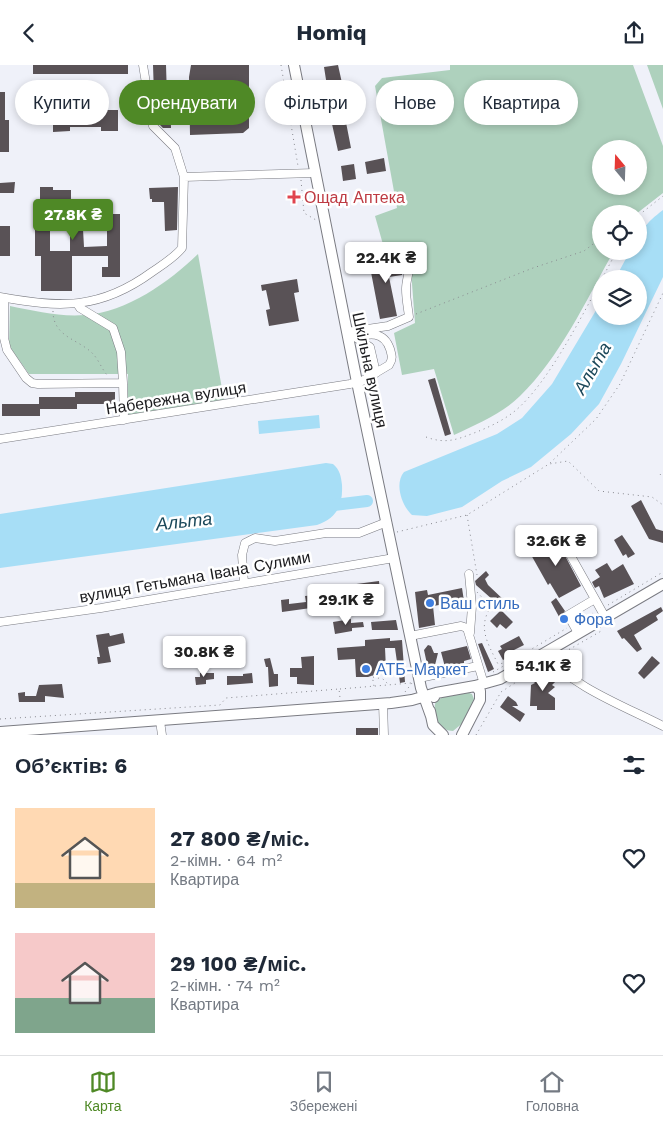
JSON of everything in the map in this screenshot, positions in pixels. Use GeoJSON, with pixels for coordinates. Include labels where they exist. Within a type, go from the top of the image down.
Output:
{"type":"FeatureCollection","features":[{"type":"Feature","properties":{"kind":"main road","name":"Шкільна вулиця"},"geometry":{"type":"LineString","coordinates":[[294,65],[314,173],[350,336],[357,382],[410,636],[416,681],[424,697],[433,725]]}},
{"type":"Feature","properties":{"kind":"main road"},"geometry":{"type":"LineString","coordinates":[[402,697],[424,697],[494,681],[547,657],[576,629],[603,613],[663,584]]}},
{"type":"Feature","properties":{"kind":"main road"},"geometry":{"type":"LineString","coordinates":[[0,732],[383,703],[415,693],[416,681],[436,693]]}},
{"type":"Feature","properties":{"kind":"main road"},"geometry":{"type":"LineString","coordinates":[[462,735],[480,700],[494,681]]}},
{"type":"Feature","properties":{"kind":"main road"},"geometry":{"type":"LineString","coordinates":[[479,685],[480,700]]}},
{"type":"Feature","properties":{"kind":"main road"},"geometry":{"type":"LineString","coordinates":[[433,725],[431,703],[436,693]]}},
{"type":"Feature","properties":{"kind":"main road"},"geometry":{"type":"LineString","coordinates":[[402,697],[420,707],[443,735]]}},
{"type":"Feature","properties":{"kind":"street"},"geometry":{"type":"LineString","coordinates":[[123,383],[38,383],[29,381],[12,358],[5,344],[2,297],[53,305],[78,305],[106,298],[125,289],[158,268],[179,251],[183,244],[184,177],[175,147],[153,126],[142,65]]}},
{"type":"Feature","properties":{"kind":"street"},"geometry":{"type":"LineString","coordinates":[[184,177],[300,175],[314,173]]}},
{"type":"Feature","properties":{"kind":"street"},"geometry":{"type":"LineString","coordinates":[[350,336],[388,326],[409,317],[406,289],[410,273],[408,258],[402,248],[391,249]]}},
{"type":"Feature","properties":{"kind":"street"},"geometry":{"type":"LineString","coordinates":[[78,305],[80,308],[111,325],[115,332],[121,352],[124,420]]}},
{"type":"Feature","properties":{"kind":"street"},"geometry":{"type":"LineString","coordinates":[[378,334],[386,341],[392,360],[387,367],[376,373],[370,347],[350,336],[378,334]]}},
{"type":"Feature","properties":{"kind":"street","name":"Набережна вулиця"},"geometry":{"type":"LineString","coordinates":[[0,439],[357,382],[376,373]]}},
{"type":"Feature","properties":{"kind":"street"},"geometry":{"type":"LineString","coordinates":[[244,583],[242,555],[245,543],[255,538],[275,541],[326,533],[359,533],[387,522]]}},
{"type":"Feature","properties":{"kind":"street"},"geometry":{"type":"LineString","coordinates":[[568,551],[603,613]]}},
{"type":"Feature","properties":{"kind":"street","name":"вулиця Гетьмана Івана Сулими"},"geometry":{"type":"LineString","coordinates":[[0,622],[101,609],[394,558]]}},
{"type":"Feature","properties":{"kind":"street"},"geometry":{"type":"LineString","coordinates":[[470,580],[470,633],[478,666],[479,685]]}},
{"type":"Feature","properties":{"kind":"street"},"geometry":{"type":"LineString","coordinates":[[576,629],[568,615],[595,599]]}},
{"type":"Feature","properties":{"kind":"street"},"geometry":{"type":"LineString","coordinates":[[410,636],[461,626],[467,628],[470,633]]}},
{"type":"Feature","properties":{"kind":"street"},"geometry":{"type":"LineString","coordinates":[[547,657],[583,685],[663,726]]}},
{"type":"Feature","properties":{"kind":"street"},"geometry":{"type":"LineString","coordinates":[[416,681],[478,666]]}},
{"type":"Feature","properties":{"kind":"street"},"geometry":{"type":"LineString","coordinates":[[383,703],[384,735]]}},
{"type":"Feature","properties":{"kind":"street"},"geometry":{"type":"LineString","coordinates":[[160,721],[162,735]]}},
{"type":"Feature","properties":{"kind":"path"},"geometry":{"type":"LineString","coordinates":[[281,65],[289,121],[300,175],[304,213],[319,223]]}},
{"type":"Feature","properties":{"kind":"path"},"geometry":{"type":"LineString","coordinates":[[647,209],[663,196]]}},
{"type":"Feature","properties":{"kind":"path"},"geometry":{"type":"LineString","coordinates":[[409,317],[533,268],[584,251],[592,245]]}},
{"type":"Feature","properties":{"kind":"path"},"geometry":{"type":"LineString","coordinates":[[426,437],[446,442],[469,435],[506,417],[529,397],[565,343],[612,260]]}},
{"type":"Feature","properties":{"kind":"path"},"geometry":{"type":"LineString","coordinates":[[389,533],[467,515],[549,464],[596,419],[620,384],[663,293]]}},
{"type":"Feature","properties":{"kind":"path"},"geometry":{"type":"LineString","coordinates":[[53,305],[53,319],[67,339],[93,354],[104,372],[115,383]]}},
{"type":"Feature","properties":{"kind":"path"},"geometry":{"type":"LineString","coordinates":[[549,464],[568,461],[599,491],[652,497],[663,505]]}},
{"type":"Feature","properties":{"kind":"path"},"geometry":{"type":"LineString","coordinates":[[660,475],[663,471]]}},
{"type":"Feature","properties":{"kind":"path"},"geometry":{"type":"LineString","coordinates":[[467,515],[477,575],[470,580],[491,607],[485,615],[484,634],[498,664],[510,662],[576,629],[663,572]]}},
{"type":"Feature","properties":{"kind":"path"},"geometry":{"type":"LineString","coordinates":[[476,735],[505,688],[547,657],[602,630]]}},
{"type":"Feature","properties":{"kind":"path"},"geometry":{"type":"LineString","coordinates":[[374,686],[373,676],[383,679],[389,685]]}},
{"type":"Feature","properties":{"kind":"path"},"geometry":{"type":"LineString","coordinates":[[0,719],[220,705],[226,697],[389,685],[416,681]]}},
{"type":"Feature","properties":{"kind":"path"},"geometry":{"type":"LineString","coordinates":[[402,697],[416,681]]}},
{"type":"Feature","properties":{"kind":"path"},"geometry":{"type":"LineString","coordinates":[[339,689],[340,698]]}},
{"type":"Feature","properties":{"kind":"green space"},"geometry":{"type":"Polygon","coordinates":[[[450,65],[633,65],[663,146],[663,193],[647,205],[592,205],[592,260],[609,260],[604,270],[592,270],[592,291],[572,327],[548,363],[535,380],[513,402],[489,418],[454,435],[434,369],[402,375],[394,333],[415,323],[409,244],[384,248],[375,216],[397,208],[382,125],[454,125],[454,80],[380,80],[382,78],[450,70],[450,65]]]}},
{"type":"Feature","properties":{"kind":"green space"},"geometry":{"type":"Polygon","coordinates":[[[647,65],[663,65],[663,109],[647,65]]]}},
{"type":"Feature","properties":{"kind":"green space"},"geometry":{"type":"Polygon","coordinates":[[[198,254],[224,400],[131,416],[127,413],[128,374],[29,374],[9,346],[10,306],[66,315],[101,313],[132,302],[161,285],[198,254]]]}},
{"type":"Feature","properties":{"kind":"green space"},"geometry":{"type":"Polygon","coordinates":[[[467,692],[472,694],[474,699],[464,722],[453,731],[444,728],[435,716],[436,701],[445,696],[467,692]]]}},
{"type":"Feature","properties":{"kind":"water"},"geometry":{"type":"Polygon","coordinates":[[[663,210],[663,277],[647,310],[647,270],[620,270],[625,260],[647,260],[647,225],[663,210]]]}},
{"type":"Feature","properties":{"kind":"water"},"geometry":{"type":"Polygon","coordinates":[[[592,317],[592,325],[640,325],[599,404],[571,434],[531,467],[502,481],[462,507],[427,516],[412,515],[408,511],[400,495],[401,477],[404,472],[497,434],[522,418],[552,384],[592,317]]]}},
{"type":"Feature","properties":{"kind":"water"},"geometry":{"type":"Polygon","coordinates":[[[319,415],[320,428],[259,434],[258,421],[319,415]]]}},
{"type":"Feature","properties":{"kind":"water"},"geometry":{"type":"Polygon","coordinates":[[[326,463],[333,464],[340,473],[342,485],[341,499],[334,515],[317,525],[0,568],[0,514],[326,463]]]}},
{"type":"Feature","properties":{"kind":"building"},"geometry":{"type":"Polygon","coordinates":[[[33,65],[128,65],[128,74],[33,74],[33,65]]]}},
{"type":"Feature","properties":{"kind":"building"},"geometry":{"type":"Polygon","coordinates":[[[153,65],[166,65],[166,80],[154,80],[153,65]]]}},
{"type":"Feature","properties":{"kind":"building"},"geometry":{"type":"Polygon","coordinates":[[[191,65],[249,65],[249,80],[189,80],[191,65]]]}},
{"type":"Feature","properties":{"kind":"building"},"geometry":{"type":"Polygon","coordinates":[[[338,65],[341,80],[326,80],[324,67],[338,65]]]}},
{"type":"Feature","properties":{"kind":"building"},"geometry":{"type":"Polygon","coordinates":[[[0,92],[5,92],[5,120],[9,120],[9,152],[0,152],[0,92]]]}},
{"type":"Feature","properties":{"kind":"building"},"geometry":{"type":"Polygon","coordinates":[[[109,110],[118,110],[118,131],[101,131],[101,127],[70,127],[70,131],[53,132],[53,125],[109,125],[109,110]]]}},
{"type":"Feature","properties":{"kind":"building"},"geometry":{"type":"Polygon","coordinates":[[[160,125],[171,125],[171,128],[163,128],[160,125]]]}},
{"type":"Feature","properties":{"kind":"building"},"geometry":{"type":"Polygon","coordinates":[[[190,125],[249,125],[249,128],[243,133],[190,135],[190,125]]]}},
{"type":"Feature","properties":{"kind":"building"},"geometry":{"type":"Polygon","coordinates":[[[332,125],[347,125],[351,148],[338,151],[332,125]]]}},
{"type":"Feature","properties":{"kind":"building"},"geometry":{"type":"Polygon","coordinates":[[[384,158],[386,171],[367,174],[365,162],[384,158]]]}},
{"type":"Feature","properties":{"kind":"building"},"geometry":{"type":"Polygon","coordinates":[[[354,164],[356,179],[343,181],[341,166],[354,164]]]}},
{"type":"Feature","properties":{"kind":"building"},"geometry":{"type":"Polygon","coordinates":[[[15,182],[14,193],[0,193],[0,183],[15,182]]]}},
{"type":"Feature","properties":{"kind":"building"},"geometry":{"type":"Polygon","coordinates":[[[40,187],[53,187],[53,190],[71,190],[71,201],[53,201],[54,220],[71,220],[71,214],[120,214],[120,277],[102,277],[102,267],[108,267],[108,256],[72,256],[72,291],[41,291],[41,256],[35,256],[35,226],[40,226],[40,187]],[[83,229],[84,247],[107,246],[107,229],[83,229]],[[70,230],[50,231],[50,251],[70,251],[70,230]]]}},
{"type":"Feature","properties":{"kind":"building"},"geometry":{"type":"Polygon","coordinates":[[[178,187],[177,230],[165,231],[164,202],[152,202],[149,188],[178,187]]]}},
{"type":"Feature","properties":{"kind":"building"},"geometry":{"type":"Polygon","coordinates":[[[0,226],[10,226],[10,256],[0,256],[0,226]]]}},
{"type":"Feature","properties":{"kind":"building"},"geometry":{"type":"Polygon","coordinates":[[[401,255],[404,263],[402,275],[389,277],[397,316],[380,319],[370,267],[379,265],[378,259],[401,255]]]}},
{"type":"Feature","properties":{"kind":"building"},"geometry":{"type":"Polygon","coordinates":[[[297,279],[299,292],[294,293],[299,321],[269,326],[266,310],[270,309],[266,290],[262,291],[261,285],[297,279]]]}},
{"type":"Feature","properties":{"kind":"building"},"geometry":{"type":"Polygon","coordinates":[[[435,378],[451,434],[445,436],[428,380],[435,378]]]}},
{"type":"Feature","properties":{"kind":"building"},"geometry":{"type":"Polygon","coordinates":[[[75,392],[115,392],[115,404],[77,404],[77,409],[40,409],[40,416],[2,416],[2,404],[39,404],[39,397],[75,397],[75,392]]]}},
{"type":"Feature","properties":{"kind":"building"},"geometry":{"type":"Polygon","coordinates":[[[641,500],[656,529],[663,531],[663,543],[649,539],[631,506],[641,500]]]}},
{"type":"Feature","properties":{"kind":"building"},"geometry":{"type":"Polygon","coordinates":[[[622,535],[635,554],[628,558],[626,554],[623,556],[614,540],[622,535]]]}},
{"type":"Feature","properties":{"kind":"building"},"geometry":{"type":"Polygon","coordinates":[[[561,536],[566,545],[561,548],[581,586],[559,598],[550,583],[548,585],[530,553],[561,536]]]}},
{"type":"Feature","properties":{"kind":"building"},"geometry":{"type":"Polygon","coordinates":[[[607,563],[612,571],[623,564],[634,584],[604,598],[599,586],[595,588],[592,582],[600,577],[595,570],[607,563]]]}},
{"type":"Feature","properties":{"kind":"building"},"geometry":{"type":"Polygon","coordinates":[[[486,571],[489,575],[485,579],[488,585],[506,602],[501,607],[476,585],[475,581],[486,571]]]}},
{"type":"Feature","properties":{"kind":"building"},"geometry":{"type":"Polygon","coordinates":[[[379,581],[380,593],[351,597],[349,585],[379,581]]]}},
{"type":"Feature","properties":{"kind":"building"},"geometry":{"type":"Polygon","coordinates":[[[462,588],[464,601],[433,606],[435,625],[419,628],[415,592],[427,590],[428,595],[462,588]]]}},
{"type":"Feature","properties":{"kind":"building"},"geometry":{"type":"Polygon","coordinates":[[[315,595],[316,604],[311,605],[311,608],[282,612],[281,600],[289,599],[289,604],[306,602],[305,596],[315,595]]]}},
{"type":"Feature","properties":{"kind":"building"},"geometry":{"type":"Polygon","coordinates":[[[556,598],[565,611],[562,615],[566,622],[563,624],[551,602],[556,598]]]}},
{"type":"Feature","properties":{"kind":"building"},"geometry":{"type":"Polygon","coordinates":[[[661,607],[663,611],[656,616],[658,620],[634,635],[642,649],[637,652],[624,638],[622,639],[617,631],[661,607]]]}},
{"type":"Feature","properties":{"kind":"building"},"geometry":{"type":"Polygon","coordinates":[[[501,610],[513,622],[506,629],[500,624],[497,628],[490,621],[501,610]]]}},
{"type":"Feature","properties":{"kind":"building"},"geometry":{"type":"Polygon","coordinates":[[[351,619],[351,623],[363,622],[364,627],[352,628],[352,631],[335,634],[333,622],[351,619]]]}},
{"type":"Feature","properties":{"kind":"building"},"geometry":{"type":"Polygon","coordinates":[[[396,620],[398,630],[372,630],[371,622],[396,620]]]}},
{"type":"Feature","properties":{"kind":"building"},"geometry":{"type":"Polygon","coordinates":[[[109,633],[110,636],[123,633],[125,643],[108,647],[111,662],[98,664],[97,657],[100,657],[96,635],[109,633]]]}},
{"type":"Feature","properties":{"kind":"building"},"geometry":{"type":"Polygon","coordinates":[[[519,636],[524,645],[510,652],[511,655],[503,660],[498,651],[502,649],[500,646],[519,636]]]}},
{"type":"Feature","properties":{"kind":"building"},"geometry":{"type":"Polygon","coordinates":[[[390,638],[390,641],[402,640],[405,682],[400,683],[395,648],[385,648],[386,669],[377,670],[374,675],[368,677],[356,677],[355,659],[338,660],[337,648],[365,646],[365,640],[390,638]]]}},
{"type":"Feature","properties":{"kind":"building"},"geometry":{"type":"Polygon","coordinates":[[[482,643],[494,669],[488,672],[478,644],[482,643]]]}},
{"type":"Feature","properties":{"kind":"building"},"geometry":{"type":"Polygon","coordinates":[[[428,645],[431,646],[434,653],[438,653],[435,665],[432,667],[427,664],[424,650],[428,645]]]}},
{"type":"Feature","properties":{"kind":"building"},"geometry":{"type":"Polygon","coordinates":[[[467,646],[471,659],[464,661],[464,663],[445,667],[441,652],[467,646]]]}},
{"type":"Feature","properties":{"kind":"building"},"geometry":{"type":"Polygon","coordinates":[[[314,656],[314,685],[297,684],[297,677],[290,677],[290,668],[302,668],[301,657],[314,656]]]}},
{"type":"Feature","properties":{"kind":"building"},"geometry":{"type":"Polygon","coordinates":[[[652,656],[660,663],[644,679],[638,673],[652,656]]]}},
{"type":"Feature","properties":{"kind":"building"},"geometry":{"type":"Polygon","coordinates":[[[270,658],[274,674],[278,674],[278,686],[269,687],[268,667],[266,667],[264,659],[270,658]]]}},
{"type":"Feature","properties":{"kind":"building"},"geometry":{"type":"Polygon","coordinates":[[[537,670],[546,681],[554,673],[559,678],[552,685],[555,687],[548,693],[555,698],[555,710],[537,710],[537,706],[530,706],[531,685],[535,683],[529,676],[537,670]]]}},
{"type":"Feature","properties":{"kind":"building"},"geometry":{"type":"Polygon","coordinates":[[[200,673],[214,673],[214,679],[206,680],[206,684],[196,685],[195,677],[200,677],[200,673]]]}},
{"type":"Feature","properties":{"kind":"building"},"geometry":{"type":"Polygon","coordinates":[[[252,673],[253,683],[227,685],[227,676],[243,676],[243,674],[252,673]]]}},
{"type":"Feature","properties":{"kind":"building"},"geometry":{"type":"Polygon","coordinates":[[[62,684],[64,698],[45,696],[45,702],[19,702],[18,693],[25,692],[25,696],[36,696],[39,685],[62,684]]]}},
{"type":"Feature","properties":{"kind":"building"},"geometry":{"type":"Polygon","coordinates":[[[508,696],[518,706],[512,706],[525,714],[520,722],[500,707],[508,696]]]}},
{"type":"Feature","properties":{"kind":"building"},"geometry":{"type":"Polygon","coordinates":[[[356,728],[378,728],[378,735],[356,735],[356,728]]]}},
{"type":"Feature","properties":{"kind":"waterway","name":"Альта"},"geometry":{"type":"LineString","coordinates":[[326,506],[367,501]]}},
{"type":"Feature","properties":{"kind":"place","name":"Ощад Аптека"},"geometry":{"type":"Point","coordinates":[294,197]}},
{"type":"Feature","properties":{"kind":"place","name":"Ваш стиль"},"geometry":{"type":"Point","coordinates":[430,603]}},
{"type":"Feature","properties":{"kind":"place","name":"Фора"},"geometry":{"type":"Point","coordinates":[564,619]}},
{"type":"Feature","properties":{"kind":"place","name":"АТБ-Маркет"},"geometry":{"type":"Point","coordinates":[366,669]}}]}
